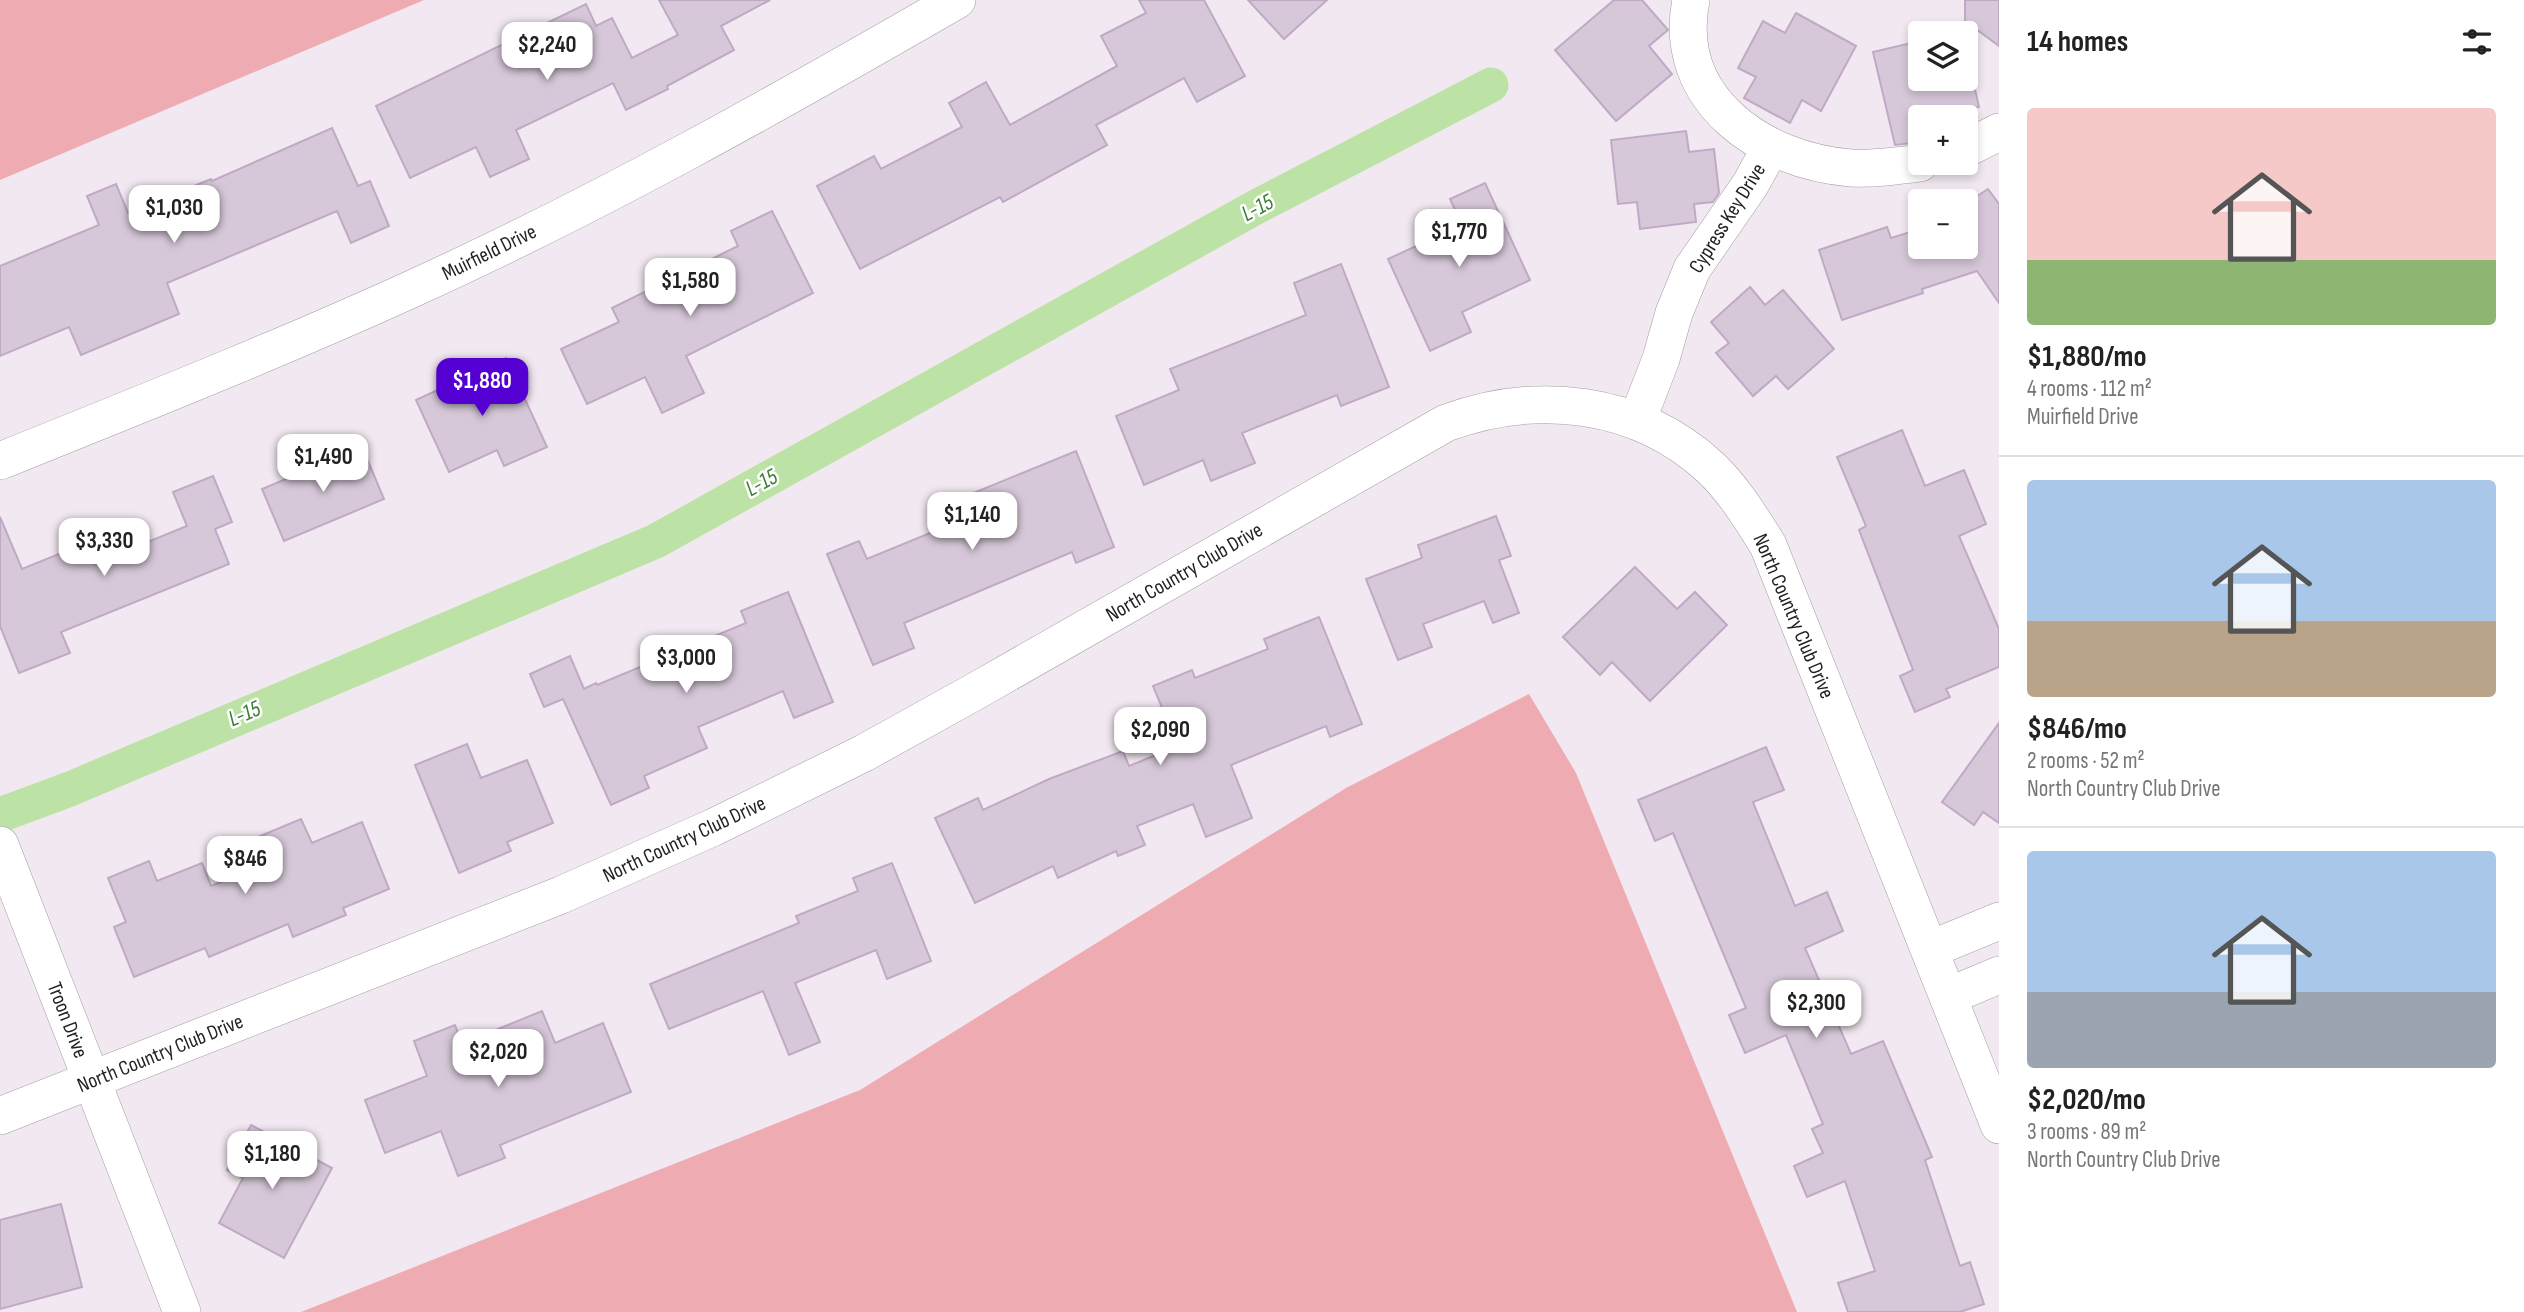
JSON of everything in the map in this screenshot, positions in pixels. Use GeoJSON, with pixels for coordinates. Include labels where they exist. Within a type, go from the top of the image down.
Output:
{"type":"FeatureCollection","features":[{"type":"Feature","properties":{"kind":"street","name":"Muirfield Drive"},"geometry":{"type":"LineString","coordinates":[[0,461],[227,370],[416,287],[625,185],[800,91],[957,0]]}},
{"type":"Feature","properties":{"kind":"street","name":"Cypress Key Drive"},"geometry":{"type":"LineString","coordinates":[[1637,421],[1692,269],[1750,185],[1771,147],[1739,128],[1721,113],[1707,94],[1690,51],[1691,0]]}},
{"type":"Feature","properties":{"kind":"street"},"geometry":{"type":"LineString","coordinates":[[1978,142],[1999,132]]}},
{"type":"Feature","properties":{"kind":"street"},"geometry":{"type":"LineString","coordinates":[[1771,147],[1796,157],[1848,168],[1874,169],[1908,165]]}},
{"type":"Feature","properties":{"kind":"street","name":"North Country Club Drive"},"geometry":{"type":"LineString","coordinates":[[0,1116],[561,895],[714,827],[949,706],[1446,423],[1484,411],[1524,404],[1578,405],[1637,421],[1668,437],[1712,469],[1744,507],[1768,545],[1999,1125]]}},
{"type":"Feature","properties":{"kind":"street","name":"Troon Drive"},"geometry":{"type":"LineString","coordinates":[[6,860],[182,1312]]}},
{"type":"Feature","properties":{"kind":"street"},"geometry":{"type":"LineString","coordinates":[[1931,949],[1999,921]]}},
{"type":"Feature","properties":{"kind":"street"},"geometry":{"type":"LineString","coordinates":[[1949,996],[1999,975]]}},
{"type":"Feature","properties":{"kind":"shaded area"},"geometry":{"type":"Polygon","coordinates":[[[0,0],[424,0],[0,180],[0,0]]]}},
{"type":"Feature","properties":{"kind":"shaded area"},"geometry":{"type":"Polygon","coordinates":[[[1529,694],[1576,773],[1797,1312],[301,1312],[860,1090],[1346,788],[1529,694]]]}},
{"type":"Feature","properties":{"kind":"building"},"geometry":{"type":"Polygon","coordinates":[[[659,0],[770,0],[721,26],[734,50],[667,86],[668,89],[626,110],[613,83],[516,130],[529,159],[490,177],[476,147],[410,178],[376,106],[586,4],[596,26],[612,18],[632,58],[678,35],[659,0]]]}},
{"type":"Feature","properties":{"kind":"building"},"geometry":{"type":"Polygon","coordinates":[[[1139,0],[1204,0],[1245,76],[1197,102],[1184,78],[1096,125],[1107,145],[1003,202],[1000,197],[860,269],[817,186],[874,156],[881,169],[962,127],[949,103],[986,82],[1010,125],[1117,66],[1101,36],[1146,13],[1139,0]]]}},
{"type":"Feature","properties":{"kind":"building"},"geometry":{"type":"Polygon","coordinates":[[[1248,0],[1327,0],[1284,39],[1248,0]]]}},
{"type":"Feature","properties":{"kind":"building"},"geometry":{"type":"Polygon","coordinates":[[[1614,0],[1642,0],[1668,30],[1649,46],[1672,74],[1616,121],[1555,50],[1614,0]]]}},
{"type":"Feature","properties":{"kind":"building"},"geometry":{"type":"Polygon","coordinates":[[[1965,0],[1999,0],[1999,46],[1978,31],[1978,21],[1965,21],[1965,0]]]}},
{"type":"Feature","properties":{"kind":"building"},"geometry":{"type":"Polygon","coordinates":[[[1796,13],[1856,46],[1821,111],[1802,100],[1790,123],[1744,98],[1756,77],[1738,68],[1763,21],[1785,33],[1796,13]]]}},
{"type":"Feature","properties":{"kind":"building"},"geometry":{"type":"Polygon","coordinates":[[[1908,44],[1908,91],[1975,91],[1979,107],[1908,105],[1908,143],[1895,145],[1873,52],[1908,44]]]}},
{"type":"Feature","properties":{"kind":"building"},"geometry":{"type":"Polygon","coordinates":[[[332,128],[358,186],[370,181],[389,226],[351,243],[337,211],[167,283],[179,314],[81,355],[69,327],[0,356],[0,266],[99,225],[87,196],[116,184],[128,213],[211,179],[212,181],[332,128]]]}},
{"type":"Feature","properties":{"kind":"building"},"geometry":{"type":"Polygon","coordinates":[[[1686,131],[1689,152],[1714,149],[1719,193],[1713,202],[1694,204],[1696,222],[1640,229],[1637,202],[1618,204],[1611,140],[1686,131]]]}},
{"type":"Feature","properties":{"kind":"building"},"geometry":{"type":"Polygon","coordinates":[[[1485,183],[1530,280],[1462,312],[1471,332],[1430,351],[1388,259],[1462,225],[1450,199],[1485,183]]]}},
{"type":"Feature","properties":{"kind":"building"},"geometry":{"type":"Polygon","coordinates":[[[1988,189],[1999,204],[1999,303],[1977,271],[1922,289],[1923,293],[1842,320],[1819,250],[1887,227],[1891,238],[1908,233],[1908,259],[1978,259],[1978,196],[1988,189]]]}},
{"type":"Feature","properties":{"kind":"building"},"geometry":{"type":"Polygon","coordinates":[[[772,211],[813,293],[686,356],[704,393],[662,413],[645,377],[587,404],[561,349],[619,322],[612,308],[738,246],[731,231],[772,211]]]}},
{"type":"Feature","properties":{"kind":"building"},"geometry":{"type":"Polygon","coordinates":[[[1341,264],[1389,387],[1341,406],[1337,395],[1242,433],[1255,463],[1211,481],[1203,460],[1144,485],[1116,416],[1179,390],[1170,369],[1306,315],[1294,283],[1341,264]]]}},
{"type":"Feature","properties":{"kind":"building"},"geometry":{"type":"Polygon","coordinates":[[[1750,287],[1765,305],[1783,290],[1834,349],[1788,389],[1776,376],[1753,396],[1716,353],[1729,343],[1711,322],[1750,287]]]}},
{"type":"Feature","properties":{"kind":"building"},"geometry":{"type":"Polygon","coordinates":[[[506,358],[547,447],[504,466],[497,450],[449,472],[416,400],[506,358]]]}},
{"type":"Feature","properties":{"kind":"building"},"geometry":{"type":"Polygon","coordinates":[[[1902,430],[1925,486],[1964,470],[1986,524],[1959,536],[1999,629],[1999,667],[1946,689],[1950,697],[1915,712],[1900,676],[1913,670],[1859,530],[1866,526],[1837,457],[1902,430]]]}},
{"type":"Feature","properties":{"kind":"building"},"geometry":{"type":"Polygon","coordinates":[[[362,447],[384,499],[284,541],[262,489],[362,447]]]}},
{"type":"Feature","properties":{"kind":"building"},"geometry":{"type":"Polygon","coordinates":[[[1076,451],[1114,547],[1076,563],[1072,552],[904,623],[914,648],[873,665],[827,554],[859,541],[867,559],[974,515],[966,496],[1076,451]]]}},
{"type":"Feature","properties":{"kind":"building"},"geometry":{"type":"Polygon","coordinates":[[[213,476],[232,522],[215,529],[229,564],[61,632],[70,653],[19,673],[0,626],[0,517],[22,569],[86,543],[94,564],[187,526],[173,492],[213,476]]]}},
{"type":"Feature","properties":{"kind":"building"},"geometry":{"type":"Polygon","coordinates":[[[1496,516],[1511,556],[1499,560],[1519,613],[1493,623],[1484,601],[1423,624],[1432,647],[1398,660],[1366,579],[1422,558],[1418,545],[1496,516]]]}},
{"type":"Feature","properties":{"kind":"building"},"geometry":{"type":"Polygon","coordinates":[[[1635,567],[1677,609],[1695,592],[1727,625],[1650,701],[1612,662],[1600,675],[1563,637],[1635,567]]]}},
{"type":"Feature","properties":{"kind":"building"},"geometry":{"type":"Polygon","coordinates":[[[788,592],[833,702],[794,718],[783,691],[698,727],[707,748],[644,776],[649,788],[611,805],[563,699],[544,707],[530,674],[570,656],[584,689],[596,683],[597,685],[746,623],[741,611],[788,592]]]}},
{"type":"Feature","properties":{"kind":"building"},"geometry":{"type":"Polygon","coordinates":[[[1319,617],[1362,724],[1330,737],[1326,726],[1231,765],[1252,818],[1206,837],[1193,804],[1137,826],[1145,845],[1118,856],[1116,851],[1058,878],[1053,866],[975,903],[935,818],[978,798],[983,810],[1049,779],[1123,751],[1129,766],[1178,746],[1153,686],[1192,670],[1195,678],[1268,649],[1264,639],[1319,617]]]}},
{"type":"Feature","properties":{"kind":"building"},"geometry":{"type":"Polygon","coordinates":[[[1999,723],[1999,823],[1983,812],[1974,825],[1942,802],[1999,723]]]}},
{"type":"Feature","properties":{"kind":"building"},"geometry":{"type":"Polygon","coordinates":[[[467,744],[481,778],[527,760],[553,823],[507,842],[511,851],[459,873],[415,765],[467,744]]]}},
{"type":"Feature","properties":{"kind":"building"},"geometry":{"type":"Polygon","coordinates":[[[1766,747],[1784,790],[1753,802],[1795,906],[1827,892],[1843,931],[1805,948],[1851,1054],[1883,1041],[1932,1157],[1925,1160],[1960,1266],[1970,1262],[1984,1304],[1960,1312],[1848,1312],[1838,1283],[1875,1271],[1845,1181],[1807,1197],[1794,1166],[1823,1153],[1812,1129],[1823,1124],[1786,1035],[1745,1053],[1729,1015],[1746,1008],[1673,833],[1655,841],[1638,800],[1766,747]]]}},
{"type":"Feature","properties":{"kind":"building"},"geometry":{"type":"Polygon","coordinates":[[[301,819],[312,843],[362,822],[389,889],[343,908],[346,915],[293,937],[288,924],[209,957],[205,948],[134,977],[114,927],[126,922],[108,878],[149,861],[157,881],[202,863],[211,886],[263,865],[253,839],[301,819]]]}},
{"type":"Feature","properties":{"kind":"building"},"geometry":{"type":"Polygon","coordinates":[[[892,863],[931,961],[887,979],[876,950],[795,983],[820,1042],[789,1055],[763,991],[669,1029],[650,984],[799,923],[796,916],[858,891],[853,878],[892,863]]]}},
{"type":"Feature","properties":{"kind":"building"},"geometry":{"type":"Polygon","coordinates":[[[542,1011],[555,1043],[603,1023],[631,1092],[500,1145],[505,1158],[458,1176],[441,1131],[385,1153],[365,1100],[427,1076],[414,1041],[455,1025],[462,1044],[542,1011]]]}},
{"type":"Feature","properties":{"kind":"building"},"geometry":{"type":"Polygon","coordinates":[[[251,1125],[332,1168],[284,1258],[219,1223],[243,1178],[227,1170],[251,1125]]]}},
{"type":"Feature","properties":{"kind":"building"},"geometry":{"type":"Polygon","coordinates":[[[61,1204],[82,1287],[0,1309],[0,1220],[61,1204]]]}},
{"type":"Feature","properties":{"kind":"waterway","name":"L-15"},"geometry":{"type":"LineString","coordinates":[[0,815],[70,789],[656,541],[1256,207],[1491,85]]}}]}
